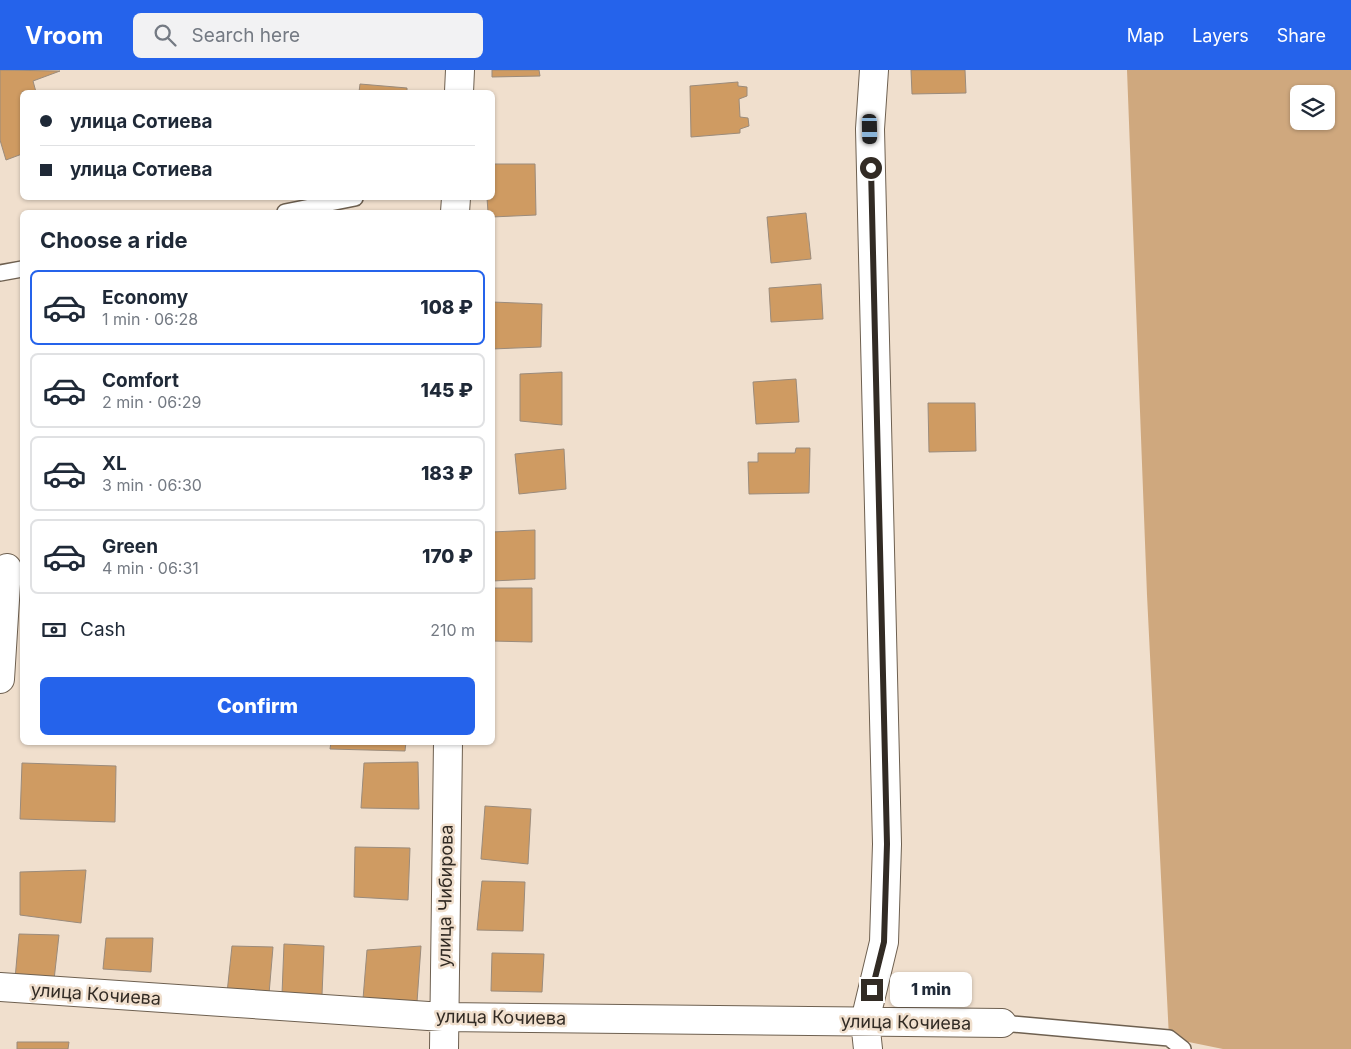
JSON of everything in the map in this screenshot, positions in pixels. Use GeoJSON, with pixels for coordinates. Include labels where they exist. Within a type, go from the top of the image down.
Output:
{"type":"FeatureCollection","features":[{"type":"Feature","properties":{"kind":"street"},"geometry":{"type":"LineString","coordinates":[[459,90],[460,70]]}},
{"type":"Feature","properties":{"kind":"street"},"geometry":{"type":"LineString","coordinates":[[868,1049],[865,1021],[884,942],[887,844],[870,129],[874,70]]}},
{"type":"Feature","properties":{"kind":"street"},"geometry":{"type":"LineString","coordinates":[[0,679],[7,568]]}},
{"type":"Feature","properties":{"kind":"street","name":"улица Чибирова"},"geometry":{"type":"LineString","coordinates":[[444,1049],[448,745]]}},
{"type":"Feature","properties":{"kind":"street","name":"улица Кочиева"},"geometry":{"type":"LineString","coordinates":[[0,987],[443,1017],[1002,1023]]}},
{"type":"Feature","properties":{"kind":"lane"},"geometry":{"type":"LineString","coordinates":[[295,210],[345,200]]}},
{"type":"Feature","properties":{"kind":"lane"},"geometry":{"type":"LineString","coordinates":[[0,273],[20,269]]}},
{"type":"Feature","properties":{"kind":"lane"},"geometry":{"type":"LineString","coordinates":[[1002,1023],[1169,1038],[1183,1049]]}},
{"type":"Feature","properties":{"kind":"shaded area"},"geometry":{"type":"Polygon","coordinates":[[[1127,70],[1351,70],[1351,1049],[1223,1049],[1169,1038],[1147,595],[1127,70]]]}},
{"type":"Feature","properties":{"kind":"building"},"geometry":{"type":"Polygon","coordinates":[[[0,70],[60,71],[33,81],[35,90],[20,90],[20,155],[6,160],[0,140],[0,70]]]}},
{"type":"Feature","properties":{"kind":"building"},"geometry":{"type":"Polygon","coordinates":[[[492,70],[539,70],[540,76],[492,77],[492,70]]]}},
{"type":"Feature","properties":{"kind":"building"},"geometry":{"type":"Polygon","coordinates":[[[911,70],[965,70],[966,93],[912,94],[911,70]]]}},
{"type":"Feature","properties":{"kind":"building"},"geometry":{"type":"Polygon","coordinates":[[[738,82],[738,86],[747,87],[747,96],[739,99],[740,117],[748,118],[749,126],[740,129],[740,133],[691,137],[690,86],[738,82]]]}},
{"type":"Feature","properties":{"kind":"building"},"geometry":{"type":"Polygon","coordinates":[[[360,84],[407,88],[407,90],[359,90],[360,84]]]}},
{"type":"Feature","properties":{"kind":"building"},"geometry":{"type":"Polygon","coordinates":[[[495,164],[535,164],[536,215],[495,217],[495,210],[488,210],[487,200],[495,200],[495,164]]]}},
{"type":"Feature","properties":{"kind":"building"},"geometry":{"type":"Polygon","coordinates":[[[806,213],[811,259],[771,263],[767,217],[806,213]]]}},
{"type":"Feature","properties":{"kind":"building"},"geometry":{"type":"Polygon","coordinates":[[[821,284],[823,319],[771,322],[769,288],[821,284]]]}},
{"type":"Feature","properties":{"kind":"building"},"geometry":{"type":"Polygon","coordinates":[[[495,302],[542,304],[541,347],[495,349],[495,302]]]}},
{"type":"Feature","properties":{"kind":"building"},"geometry":{"type":"Polygon","coordinates":[[[562,372],[562,425],[520,421],[520,374],[562,372]]]}},
{"type":"Feature","properties":{"kind":"building"},"geometry":{"type":"Polygon","coordinates":[[[796,379],[799,422],[756,424],[753,382],[796,379]]]}},
{"type":"Feature","properties":{"kind":"building"},"geometry":{"type":"Polygon","coordinates":[[[928,403],[975,403],[976,451],[929,452],[928,403]]]}},
{"type":"Feature","properties":{"kind":"building"},"geometry":{"type":"Polygon","coordinates":[[[796,448],[810,448],[809,493],[749,494],[748,462],[758,462],[758,453],[795,453],[796,448]]]}},
{"type":"Feature","properties":{"kind":"building"},"geometry":{"type":"Polygon","coordinates":[[[564,449],[566,489],[519,494],[515,454],[564,449]]]}},
{"type":"Feature","properties":{"kind":"building"},"geometry":{"type":"Polygon","coordinates":[[[535,530],[535,579],[495,581],[495,532],[535,530]]]}},
{"type":"Feature","properties":{"kind":"building"},"geometry":{"type":"Polygon","coordinates":[[[495,588],[532,588],[532,642],[495,641],[495,588]]]}},
{"type":"Feature","properties":{"kind":"building"},"geometry":{"type":"Polygon","coordinates":[[[331,745],[406,745],[405,751],[330,749],[331,745]]]}},
{"type":"Feature","properties":{"kind":"building"},"geometry":{"type":"Polygon","coordinates":[[[418,762],[419,809],[361,808],[364,763],[418,762]]]}},
{"type":"Feature","properties":{"kind":"building"},"geometry":{"type":"Polygon","coordinates":[[[22,763],[116,766],[115,822],[20,819],[22,763]]]}},
{"type":"Feature","properties":{"kind":"building"},"geometry":{"type":"Polygon","coordinates":[[[485,806],[531,809],[528,864],[481,859],[485,806]]]}},
{"type":"Feature","properties":{"kind":"building"},"geometry":{"type":"Polygon","coordinates":[[[355,847],[410,848],[408,900],[354,897],[355,847]]]}},
{"type":"Feature","properties":{"kind":"building"},"geometry":{"type":"Polygon","coordinates":[[[86,870],[81,923],[20,915],[20,872],[86,870]]]}},
{"type":"Feature","properties":{"kind":"building"},"geometry":{"type":"Polygon","coordinates":[[[482,881],[525,882],[523,931],[477,930],[482,881]]]}},
{"type":"Feature","properties":{"kind":"building"},"geometry":{"type":"Polygon","coordinates":[[[19,934],[59,935],[54,980],[15,979],[19,934]]]}},
{"type":"Feature","properties":{"kind":"building"},"geometry":{"type":"Polygon","coordinates":[[[106,938],[153,938],[151,972],[103,969],[106,938]]]}},
{"type":"Feature","properties":{"kind":"building"},"geometry":{"type":"Polygon","coordinates":[[[284,944],[324,946],[322,995],[282,994],[284,944]]]}},
{"type":"Feature","properties":{"kind":"building"},"geometry":{"type":"Polygon","coordinates":[[[232,946],[273,947],[269,994],[227,993],[232,946]]]}},
{"type":"Feature","properties":{"kind":"building"},"geometry":{"type":"Polygon","coordinates":[[[421,946],[417,1002],[363,999],[367,950],[421,946]]]}},
{"type":"Feature","properties":{"kind":"building"},"geometry":{"type":"Polygon","coordinates":[[[492,953],[544,954],[542,992],[491,991],[492,953]]]}},
{"type":"Feature","properties":{"kind":"building"},"geometry":{"type":"Polygon","coordinates":[[[17,1042],[69,1042],[68,1049],[17,1049],[17,1042]]]}},
{"type":"Feature","properties":{"kind":"route"},"geometry":{"type":"LineString","coordinates":[[871,168],[887,844],[884,942],[872,990]]}}]}
